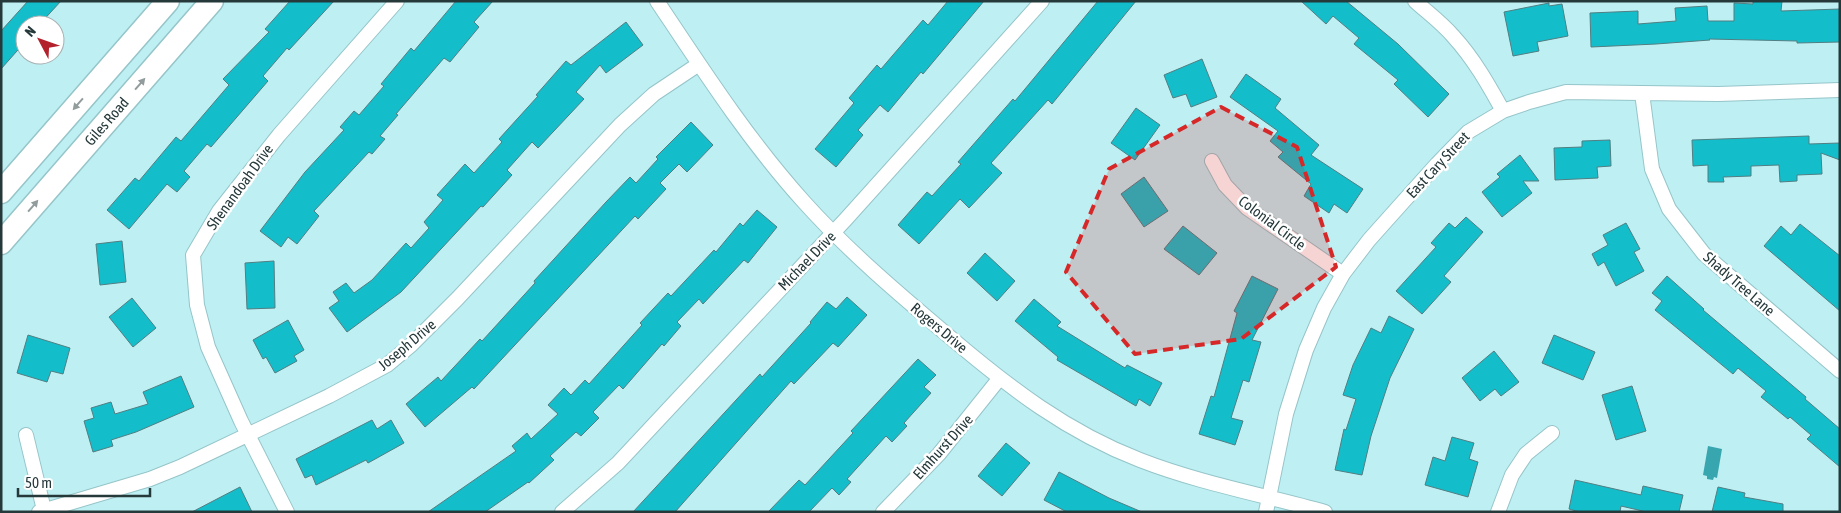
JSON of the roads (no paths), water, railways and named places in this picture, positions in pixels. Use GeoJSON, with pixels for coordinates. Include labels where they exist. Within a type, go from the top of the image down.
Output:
{"type":"FeatureCollection","features":[{"type":"Feature","properties":{"kind":"main road"},"geometry":{"type":"LineString","coordinates":[[1,192],[168,1]]}},
{"type":"Feature","properties":{"kind":"main road","name":"Giles Road"},"geometry":{"type":"LineString","coordinates":[[1,243],[212,1]]}},
{"type":"Feature","properties":{"kind":"street","name":"Shenandoah Drive"},"geometry":{"type":"LineString","coordinates":[[287,512],[228,394],[208,347],[197,305],[193,255],[219,211],[279,135],[397,1]]}},
{"type":"Feature","properties":{"kind":"street","name":"Rogers Drive"},"geometry":{"type":"LineString","coordinates":[[657,1],[754,142],[803,201],[893,288],[999,379],[1067,426],[1139,460],[1183,475],[1270,496],[1325,512]]}},
{"type":"Feature","properties":{"kind":"street","name":"Michael Drive"},"geometry":{"type":"LineString","coordinates":[[562,512],[618,463],[834,233],[1042,1]]}},
{"type":"Feature","properties":{"kind":"street"},"geometry":{"type":"LineString","coordinates":[[1415,1],[1452,34],[1468,54],[1503,111]]}},
{"type":"Feature","properties":{"kind":"street","name":"Joseph Drive"},"geometry":{"type":"LineString","coordinates":[[41,511],[150,479],[180,467],[329,396],[387,366],[458,298],[620,125],[654,94],[699,64]]}},
{"type":"Feature","properties":{"kind":"street","name":"East Cary Street"},"geometry":{"type":"LineString","coordinates":[[1266,512],[1286,414],[1306,350],[1324,308],[1344,274],[1369,240],[1468,132],[1503,111],[1566,92],[1718,94],[1840,90]]}},
{"type":"Feature","properties":{"kind":"street","name":"Shady Tree Lane"},"geometry":{"type":"LineString","coordinates":[[1642,93],[1652,169],[1669,209],[1704,254],[1840,371]]}},
{"type":"Feature","properties":{"kind":"street","name":"Colonial Circle"},"geometry":{"type":"LineString","coordinates":[[1212,161],[1225,185],[1247,208],[1344,274]]}},
{"type":"Feature","properties":{"kind":"street","name":"Elmhurst Drive"},"geometry":{"type":"LineString","coordinates":[[882,512],[939,454],[999,379]]}},
{"type":"Feature","properties":{"kind":"street"},"geometry":{"type":"LineString","coordinates":[[1498,512],[1512,475],[1526,454],[1552,434]]}},
{"type":"Feature","properties":{"kind":"street"},"geometry":{"type":"LineString","coordinates":[[26,435],[41,511]]}},
{"type":"Feature","properties":{"kind":"water"},"geometry":{"type":"Polygon","coordinates":[[[1708,446],[1722,449],[1717,478],[1714,477],[1713,480],[1707,479],[1707,476],[1703,475],[1708,446]]]}}]}
